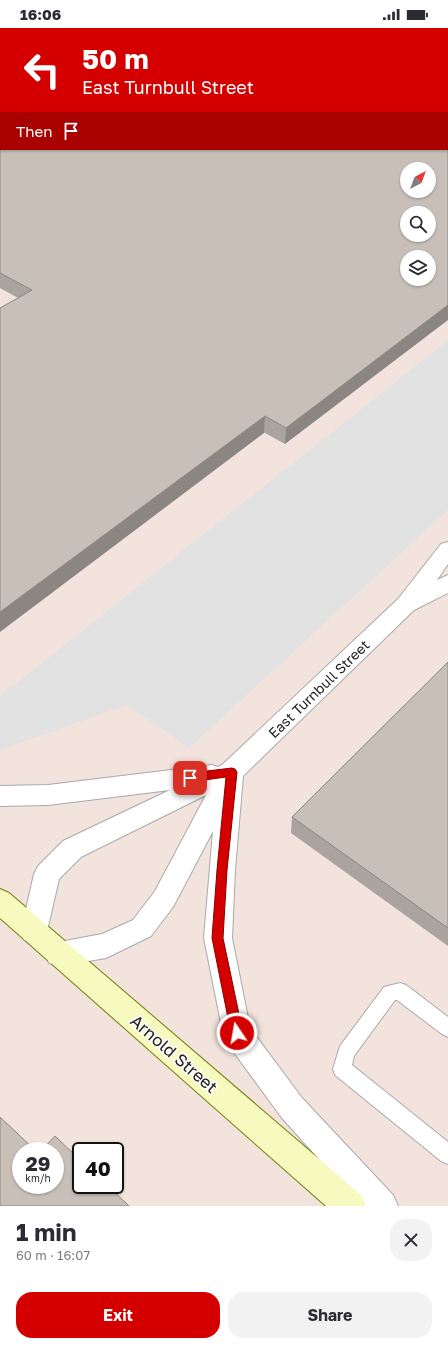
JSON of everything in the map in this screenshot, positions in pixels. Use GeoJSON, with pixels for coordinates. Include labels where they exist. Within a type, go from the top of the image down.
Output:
{"type":"FeatureCollection","features":[{"type":"Feature","properties":{"kind":"main road","name":"Arnold Street"},"geometry":{"type":"LineString","coordinates":[[0,901],[350,1206]]}},
{"type":"Feature","properties":{"kind":"street","name":"East Turnbull Street"},"geometry":{"type":"LineString","coordinates":[[59,954],[106,946],[142,928],[164,899],[232,772],[406,605],[448,549]]}},
{"type":"Feature","properties":{"kind":"street","name":"East Turnbull Street"},"geometry":{"type":"LineString","coordinates":[[406,605],[448,583]]}},
{"type":"Feature","properties":{"kind":"street","name":"East Turnbull Street"},"geometry":{"type":"LineString","coordinates":[[34,931],[47,874],[72,849],[232,772]]}},
{"type":"Feature","properties":{"kind":"street"},"geometry":{"type":"LineString","coordinates":[[0,796],[48,796],[232,772],[222,870],[218,938],[237,1033],[292,1108],[382,1206]]}},
{"type":"Feature","properties":{"kind":"lane"},"geometry":{"type":"LineString","coordinates":[[448,1028],[400,991],[390,993],[346,1052],[342,1069],[448,1154]]}},
{"type":"Feature","properties":{"kind":"shaded area"},"geometry":{"type":"Polygon","coordinates":[[[0,150],[448,150],[448,1206],[0,1206],[0,150]]]}},
{"type":"Feature","properties":{"kind":"shaded area"},"geometry":{"type":"Polygon","coordinates":[[[448,340],[448,510],[189,748],[127,705],[0,750],[0,696],[448,340]]]}},
{"type":"Feature","properties":{"kind":"building"},"geometry":{"type":"Polygon","coordinates":[[[0,150],[448,150],[448,305],[286,428],[265,416],[0,612],[0,308],[32,290],[0,273],[0,150]]]}},
{"type":"Feature","properties":{"kind":"building"},"geometry":{"type":"Polygon","coordinates":[[[448,662],[448,928],[292,817],[448,662]]]}},
{"type":"Feature","properties":{"kind":"building"},"geometry":{"type":"Polygon","coordinates":[[[0,1117],[26,1142],[12,1142],[12,1194],[64,1194],[64,1145],[72,1152],[72,1194],[116,1194],[129,1206],[0,1206],[0,1117]]]}},
{"type":"Feature","properties":{"kind":"building"},"geometry":{"type":"Polygon","coordinates":[[[55,1136],[61,1142],[49,1142],[55,1136]]]}},
{"type":"Feature","properties":{"kind":"route"},"geometry":{"type":"LineString","coordinates":[[190,778],[232,772],[222,870],[218,938],[237,1033]]}}]}
